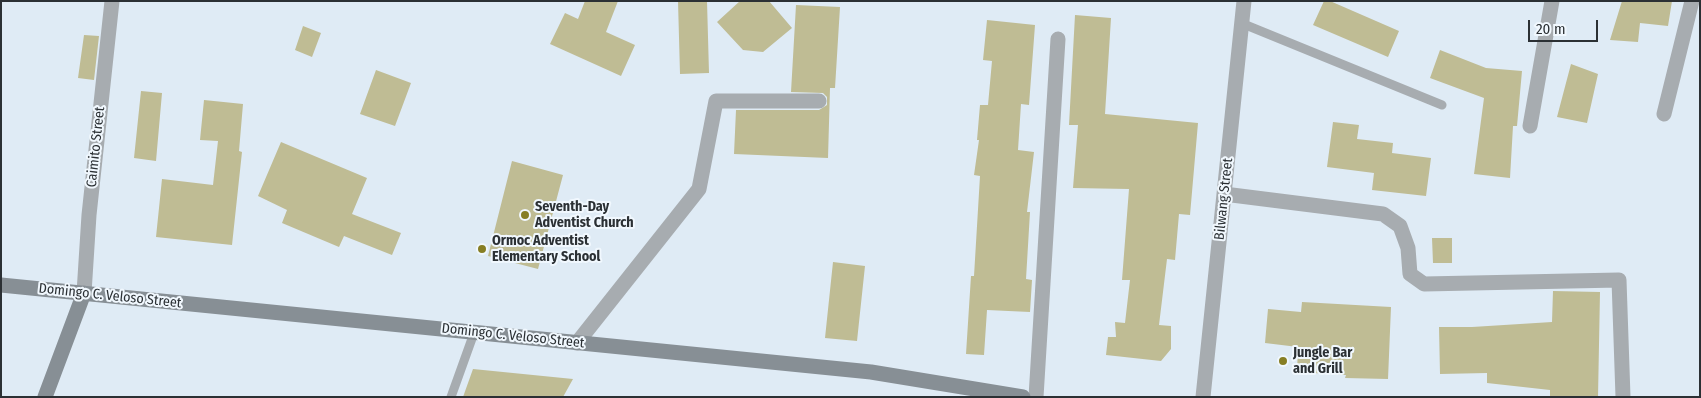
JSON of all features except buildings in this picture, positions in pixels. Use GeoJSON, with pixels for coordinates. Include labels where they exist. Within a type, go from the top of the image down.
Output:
{"type":"FeatureCollection","features":[{"type":"Feature","properties":{"kind":"main road","name":"Domingo C. Veloso Street"},"geometry":{"type":"LineString","coordinates":[[1,285],[888,374],[1023,397]]}},
{"type":"Feature","properties":{"kind":"main road"},"geometry":{"type":"LineString","coordinates":[[45,397],[84,293]]}},
{"type":"Feature","properties":{"kind":"street","name":"Caimito Street"},"geometry":{"type":"LineString","coordinates":[[84,293],[89,215],[112,1]]}},
{"type":"Feature","properties":{"kind":"street","name":"Bilwang Street"},"geometry":{"type":"LineString","coordinates":[[1203,397],[1244,1]]}},
{"type":"Feature","properties":{"kind":"street"},"geometry":{"type":"LineString","coordinates":[[1530,126],[1552,1]]}},
{"type":"Feature","properties":{"kind":"street"},"geometry":{"type":"LineString","coordinates":[[1664,114],[1692,1]]}},
{"type":"Feature","properties":{"kind":"street"},"geometry":{"type":"LineString","coordinates":[[1036,397],[1058,39]]}},
{"type":"Feature","properties":{"kind":"street"},"geometry":{"type":"LineString","coordinates":[[577,343],[699,189],[716,100],[819,101]]}},
{"type":"Feature","properties":{"kind":"street"},"geometry":{"type":"LineString","coordinates":[[1224,194],[1383,214],[1400,226],[1408,248],[1410,274],[1424,284],[1619,280],[1623,397]]}},
{"type":"Feature","properties":{"kind":"lane"},"geometry":{"type":"LineString","coordinates":[[1241,23],[1442,105]]}},
{"type":"Feature","properties":{"kind":"lane"},"geometry":{"type":"LineString","coordinates":[[451,397],[474,332]]}},
{"type":"Feature","properties":{"kind":"place","name":"Seventh-Day Adventist Church"},"geometry":{"type":"Point","coordinates":[525,215]}},
{"type":"Feature","properties":{"kind":"place","name":"Ormoc Adventist Elementary School"},"geometry":{"type":"Point","coordinates":[482,249]}},
{"type":"Feature","properties":{"kind":"place","name":"Jungle Bar and Grill"},"geometry":{"type":"Point","coordinates":[1283,361]}}]}
